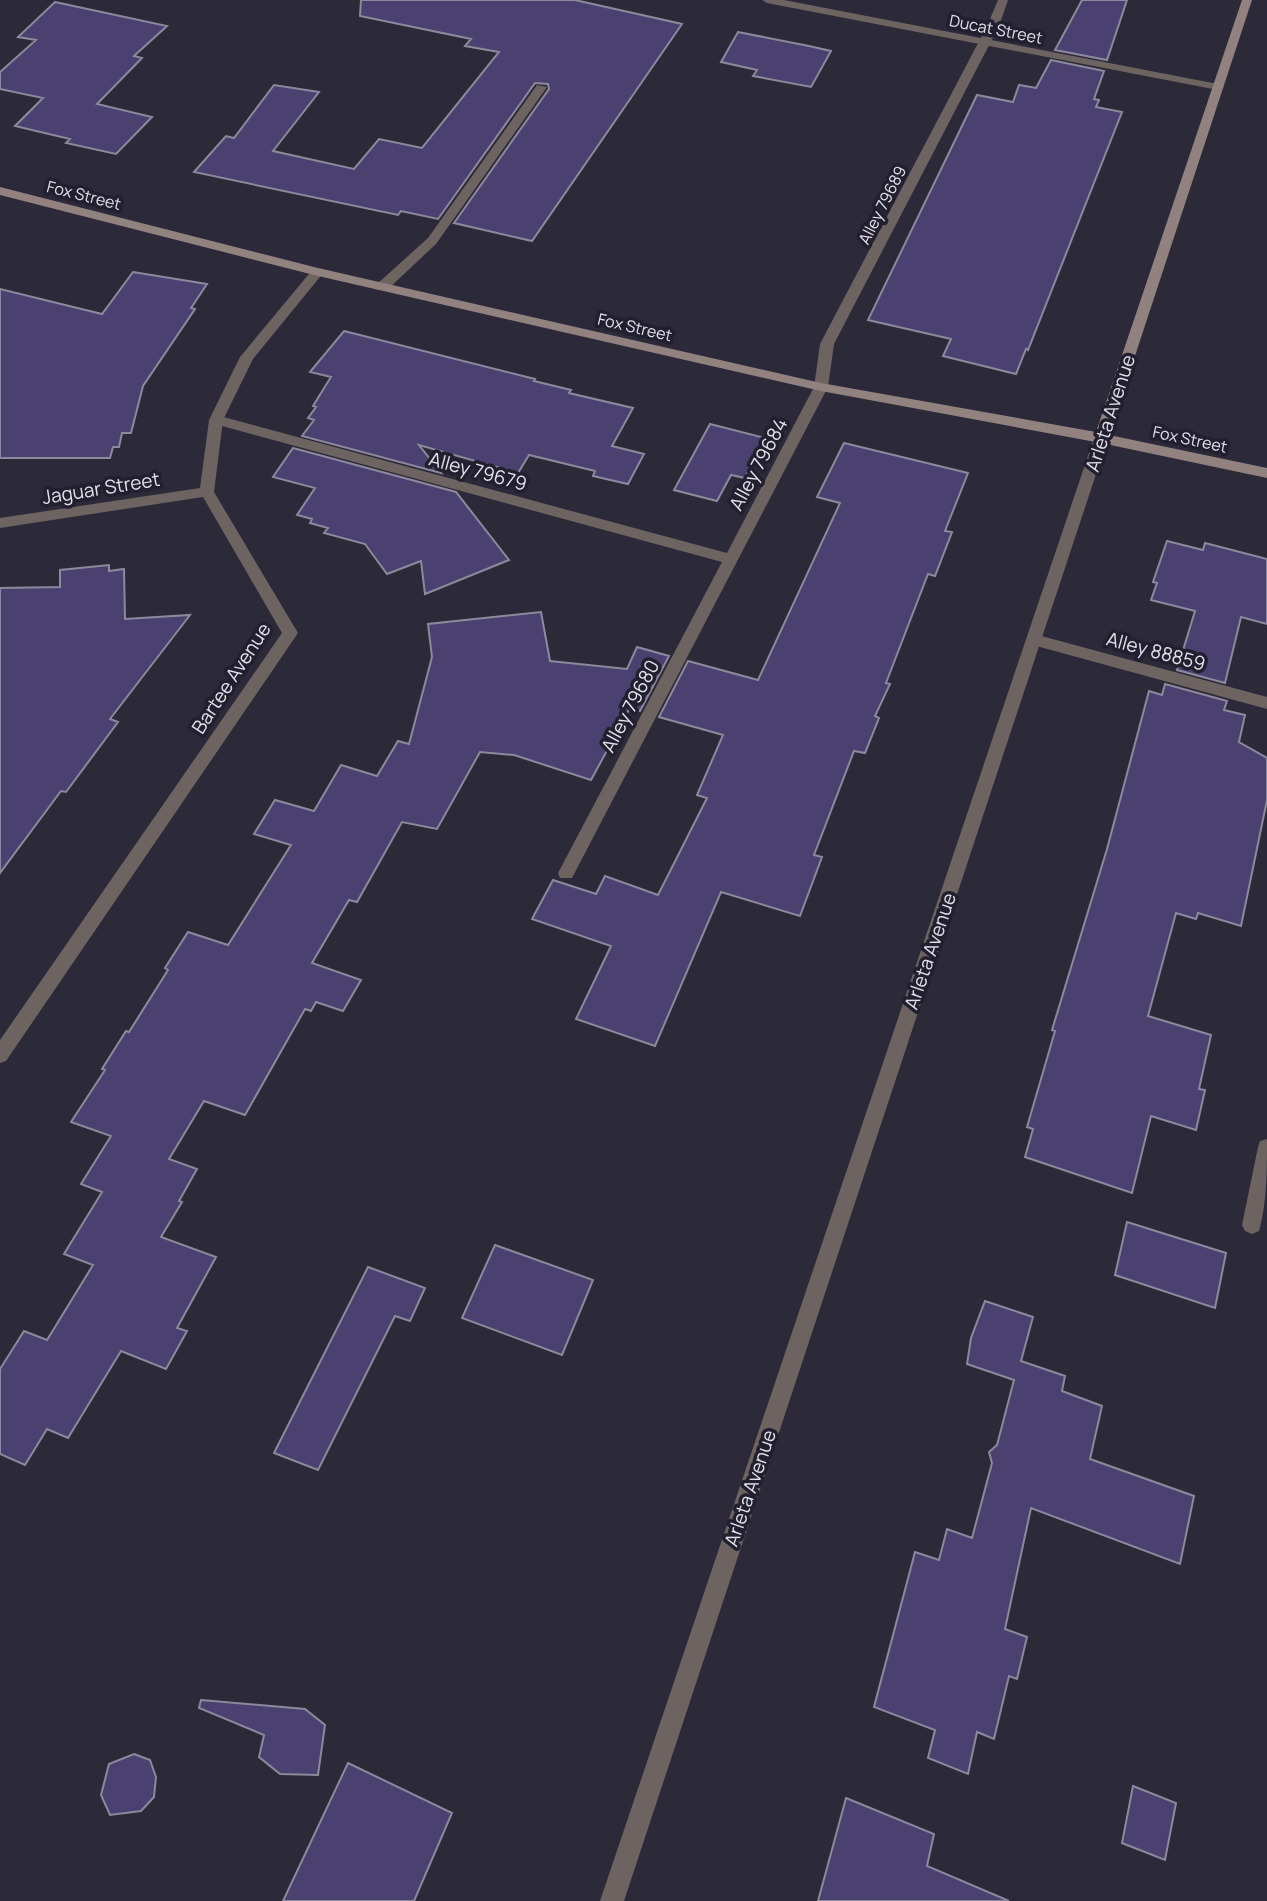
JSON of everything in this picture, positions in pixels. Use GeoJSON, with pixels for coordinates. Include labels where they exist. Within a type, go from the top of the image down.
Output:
{"type":"FeatureCollection","features":[{"type":"Feature","properties":{"kind":"main road","name":"Arleta Avenue"},"geometry":{"type":"LineString","coordinates":[[1101,438],[1247,0]]}},
{"type":"Feature","properties":{"kind":"main road","name":"Fox Street"},"geometry":{"type":"LineString","coordinates":[[0,191],[318,272],[821,387],[1101,438],[1267,473]]}},
{"type":"Feature","properties":{"kind":"street","name":"Ducat Street"},"geometry":{"type":"LineString","coordinates":[[767,0],[1218,87]]}},
{"type":"Feature","properties":{"kind":"street","name":"Alley 79689"},"geometry":{"type":"LineString","coordinates":[[821,387],[827,344],[984,43],[1003,0]]}},
{"type":"Feature","properties":{"kind":"street"},"geometry":{"type":"LineString","coordinates":[[382,287],[432,241],[541,87]]}},
{"type":"Feature","properties":{"kind":"street"},"geometry":{"type":"LineString","coordinates":[[207,492],[216,419],[247,357],[318,272]]}},
{"type":"Feature","properties":{"kind":"street","name":"Alley 79684"},"geometry":{"type":"LineString","coordinates":[[730,559],[821,387]]}},
{"type":"Feature","properties":{"kind":"street","name":"Alley 79679"},"geometry":{"type":"LineString","coordinates":[[216,419],[730,559]]}},
{"type":"Feature","properties":{"kind":"street","name":"Arleta Avenue"},"geometry":{"type":"LineString","coordinates":[[612,1901],[1101,438]]}},
{"type":"Feature","properties":{"kind":"street","name":"Jaguar Street"},"geometry":{"type":"LineString","coordinates":[[0,523],[207,492]]}},
{"type":"Feature","properties":{"kind":"street","name":"Bartee Avenue"},"geometry":{"type":"LineString","coordinates":[[0,1055],[290,633],[207,492]]}},
{"type":"Feature","properties":{"kind":"street","name":"Alley 79680"},"geometry":{"type":"LineString","coordinates":[[566,873],[730,559]]}},
{"type":"Feature","properties":{"kind":"street","name":"Alley 88859"},"geometry":{"type":"LineString","coordinates":[[1034,640],[1267,703]]}},
{"type":"Feature","properties":{"kind":"street"},"geometry":{"type":"LineString","coordinates":[[1252,1225],[1267,1147]]}},
{"type":"Feature","properties":{"kind":"building"},"geometry":{"type":"Polygon","coordinates":[[[361,0],[575,0],[682,24],[532,241],[454,223],[549,89],[548,84],[535,83],[438,219],[401,211],[398,215],[194,172],[226,136],[234,138],[274,85],[319,92],[273,151],[354,169],[379,139],[422,148],[499,52],[465,46],[471,39],[360,16],[361,0]]]}},
{"type":"Feature","properties":{"kind":"building"},"geometry":{"type":"Polygon","coordinates":[[[1082,0],[1127,0],[1107,60],[1055,50],[1082,0]]]}},
{"type":"Feature","properties":{"kind":"building"},"geometry":{"type":"Polygon","coordinates":[[[55,2],[167,26],[134,56],[142,58],[97,104],[152,117],[116,154],[66,143],[70,139],[15,126],[43,98],[0,89],[0,72],[36,40],[18,37],[55,2]]]}},
{"type":"Feature","properties":{"kind":"building"},"geometry":{"type":"Polygon","coordinates":[[[738,32],[831,51],[811,87],[753,76],[757,70],[721,62],[738,32]]]}},
{"type":"Feature","properties":{"kind":"building"},"geometry":{"type":"Polygon","coordinates":[[[1051,60],[1104,71],[1094,99],[1099,100],[1096,107],[1122,112],[1028,350],[1026,349],[1016,374],[943,356],[951,339],[868,320],[977,95],[1013,102],[1019,85],[1036,88],[1051,60]]]}},
{"type":"Feature","properties":{"kind":"building"},"geometry":{"type":"Polygon","coordinates":[[[133,272],[207,284],[191,308],[195,309],[143,386],[131,433],[122,433],[119,447],[113,447],[110,458],[0,458],[0,289],[102,314],[133,272]]]}},
{"type":"Feature","properties":{"kind":"building"},"geometry":{"type":"Polygon","coordinates":[[[344,331],[535,379],[534,381],[571,390],[569,393],[633,408],[612,446],[644,454],[628,484],[593,476],[595,471],[529,455],[518,473],[419,445],[441,473],[302,436],[314,420],[308,418],[331,377],[310,372],[344,331]]]}},
{"type":"Feature","properties":{"kind":"building"},"geometry":{"type":"Polygon","coordinates":[[[710,424],[765,438],[745,478],[731,475],[717,501],[674,490],[710,424]]]}},
{"type":"Feature","properties":{"kind":"building"},"geometry":{"type":"Polygon","coordinates":[[[844,443],[968,473],[945,531],[952,532],[935,576],[928,574],[886,683],[890,684],[875,716],[879,718],[865,753],[854,751],[814,855],[822,857],[800,916],[721,892],[655,1046],[576,1019],[611,946],[532,919],[553,880],[596,894],[605,876],[658,895],[707,798],[697,795],[723,735],[659,717],[688,661],[758,680],[840,503],[817,497],[844,443]]]}},
{"type":"Feature","properties":{"kind":"building"},"geometry":{"type":"Polygon","coordinates":[[[293,448],[456,492],[509,560],[425,594],[421,561],[387,574],[365,544],[324,533],[328,528],[310,523],[312,519],[297,515],[315,488],[273,477],[293,448]]]}},
{"type":"Feature","properties":{"kind":"building"},"geometry":{"type":"Polygon","coordinates":[[[1167,541],[1203,550],[1205,543],[1267,559],[1267,624],[1241,617],[1225,683],[1177,670],[1195,611],[1151,600],[1157,583],[1153,582],[1167,541]]]}},
{"type":"Feature","properties":{"kind":"building"},"geometry":{"type":"Polygon","coordinates":[[[109,565],[109,571],[124,569],[125,619],[190,615],[110,719],[118,722],[66,792],[61,791],[0,873],[0,588],[60,587],[60,570],[109,565]]]}},
{"type":"Feature","properties":{"kind":"building"},"geometry":{"type":"Polygon","coordinates":[[[541,612],[550,661],[627,669],[637,647],[669,656],[640,711],[630,708],[591,780],[514,755],[480,752],[437,829],[402,822],[357,902],[349,900],[312,963],[361,980],[343,1011],[316,1002],[311,1011],[305,1009],[245,1115],[204,1101],[169,1159],[197,1169],[179,1201],[182,1202],[161,1237],[216,1257],[177,1328],[187,1331],[166,1369],[121,1351],[68,1438],[47,1429],[25,1465],[0,1454],[0,1369],[24,1331],[47,1340],[93,1265],[64,1254],[102,1192],[81,1184],[111,1136],[71,1122],[105,1070],[102,1069],[126,1031],[129,1032],[168,970],[165,968],[188,932],[228,945],[291,845],[254,834],[275,800],[314,811],[341,765],[377,776],[398,741],[409,744],[432,657],[428,624],[541,612]]]}},
{"type":"Feature","properties":{"kind":"building"},"geometry":{"type":"Polygon","coordinates":[[[1165,684],[1227,701],[1224,710],[1245,715],[1239,742],[1267,758],[1267,800],[1241,926],[1198,913],[1196,919],[1176,913],[1148,1016],[1211,1035],[1199,1089],[1205,1090],[1196,1130],[1151,1116],[1132,1193],[1025,1157],[1033,1129],[1027,1127],[1055,1031],[1052,1030],[1107,849],[1149,691],[1162,695],[1165,684]]]}},
{"type":"Feature","properties":{"kind":"building"},"geometry":{"type":"Polygon","coordinates":[[[1127,1222],[1226,1253],[1215,1308],[1115,1275],[1127,1222]]]}},
{"type":"Feature","properties":{"kind":"building"},"geometry":{"type":"Polygon","coordinates":[[[495,1245],[593,1280],[562,1355],[462,1318],[495,1245]]]}},
{"type":"Feature","properties":{"kind":"building"},"geometry":{"type":"Polygon","coordinates":[[[368,1267],[425,1288],[410,1321],[395,1316],[318,1470],[274,1453],[368,1267]]]}},
{"type":"Feature","properties":{"kind":"building"},"geometry":{"type":"Polygon","coordinates":[[[985,1301],[1033,1317],[1021,1361],[1065,1376],[1062,1391],[1102,1406],[1090,1459],[1194,1496],[1180,1564],[1031,1508],[1005,1629],[1027,1637],[1017,1679],[1009,1676],[994,1739],[977,1732],[968,1774],[928,1758],[935,1730],[874,1707],[915,1552],[939,1560],[947,1529],[972,1538],[992,1463],[989,1452],[997,1445],[1014,1380],[967,1364],[971,1338],[985,1301]]]}},
{"type":"Feature","properties":{"kind":"building"},"geometry":{"type":"Polygon","coordinates":[[[201,1700],[305,1709],[325,1725],[318,1775],[280,1774],[259,1757],[264,1735],[199,1708],[201,1700]]]}},
{"type":"Feature","properties":{"kind":"building"},"geometry":{"type":"Polygon","coordinates":[[[134,1754],[150,1760],[156,1777],[154,1797],[141,1811],[110,1815],[101,1795],[109,1764],[134,1754]]]}},
{"type":"Feature","properties":{"kind":"building"},"geometry":{"type":"Polygon","coordinates":[[[348,1763],[452,1813],[414,1901],[283,1901],[348,1763]]]}},
{"type":"Feature","properties":{"kind":"building"},"geometry":{"type":"Polygon","coordinates":[[[1133,1786],[1176,1803],[1165,1860],[1122,1843],[1133,1786]]]}},
{"type":"Feature","properties":{"kind":"building"},"geometry":{"type":"Polygon","coordinates":[[[846,1798],[934,1834],[927,1866],[1009,1901],[818,1901],[846,1798]]]}}]}
